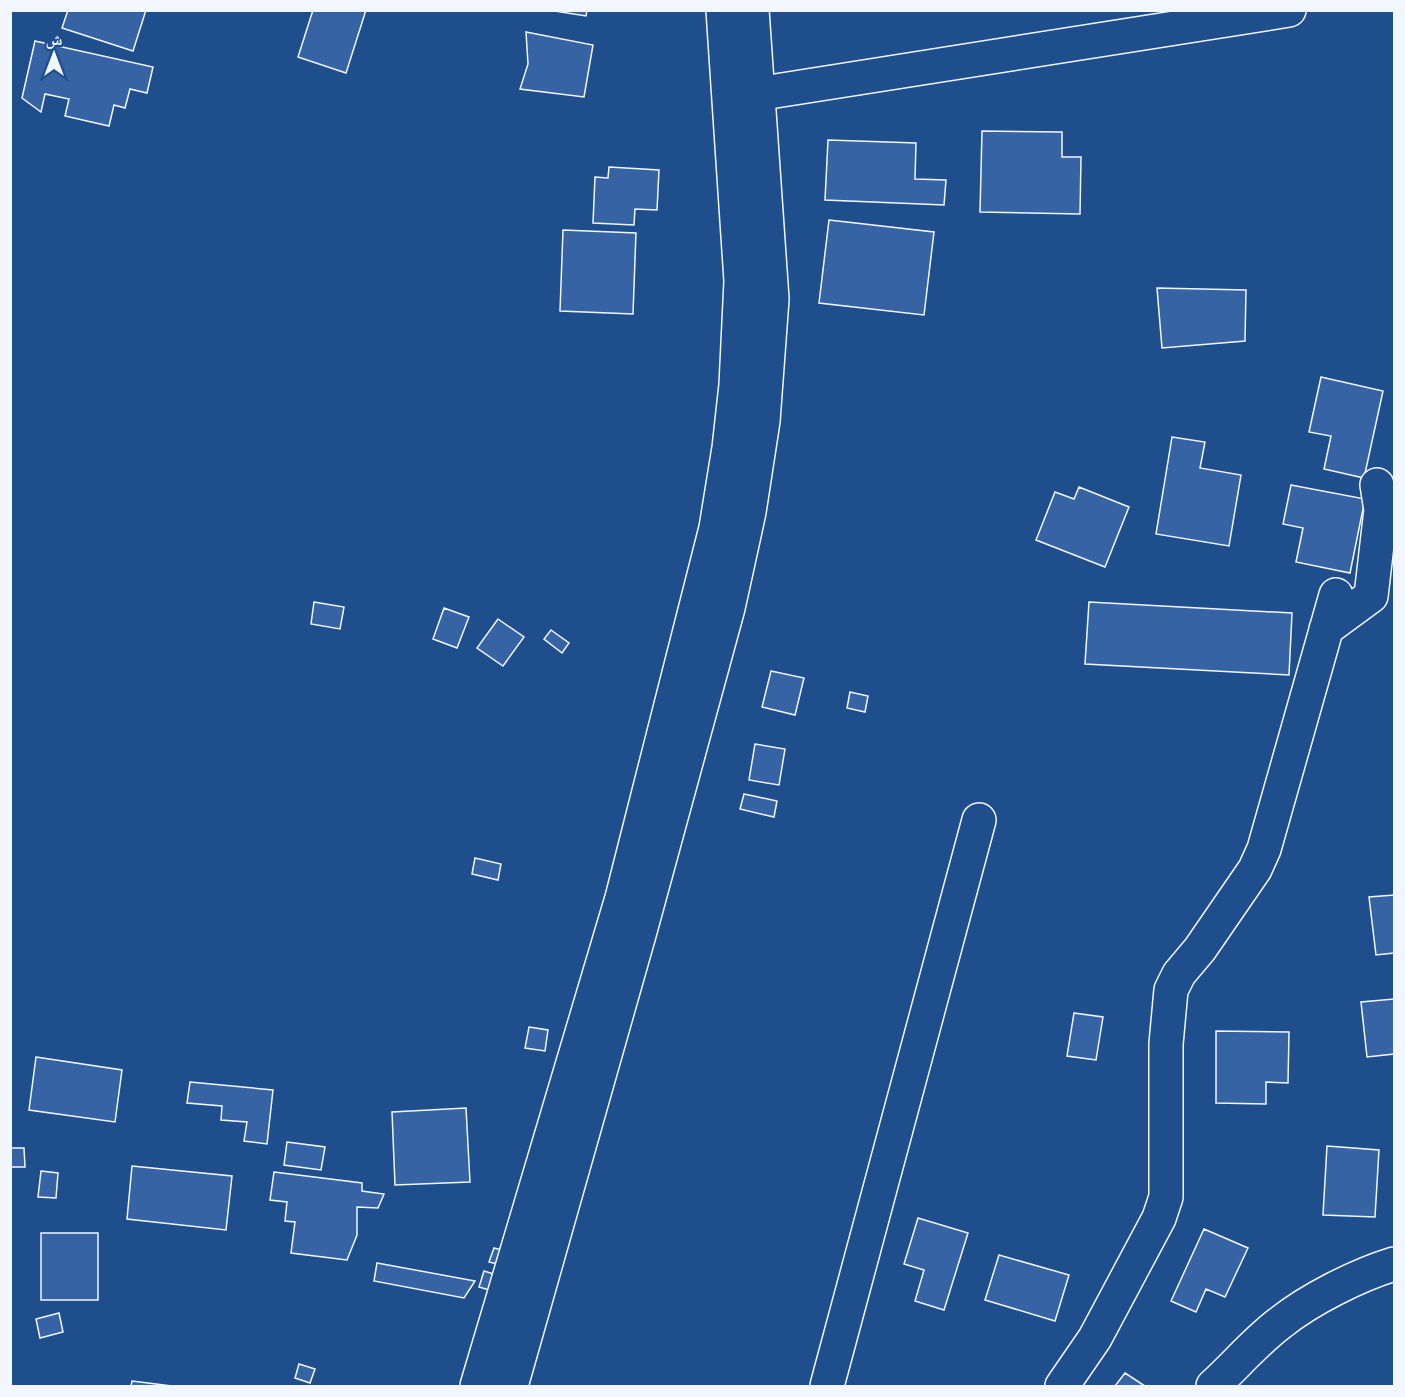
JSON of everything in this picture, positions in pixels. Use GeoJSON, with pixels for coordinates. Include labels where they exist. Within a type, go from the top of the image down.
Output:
{"type":"FeatureCollection","features":[{"type":"Feature","properties":{"kind":"main road"},"geometry":{"type":"LineString","coordinates":[[512,1386],[728,608],[749,512],[764,421],[772,299],[743,96],[723,10]]}},
{"type":"Feature","properties":{"kind":"main road"},"geometry":{"type":"LineString","coordinates":[[477,1386],[622,898],[716,528],[735,395],[741,281],[743,96],[752,10]]}},
{"type":"Feature","properties":{"kind":"main road"},"geometry":{"type":"LineString","coordinates":[[743,96],[1289,10]]}},
{"type":"Feature","properties":{"kind":"main road"},"geometry":{"type":"LineString","coordinates":[[1326,629],[1371,596],[1381,510],[1377,485]]}},
{"type":"Feature","properties":{"kind":"main road"},"geometry":{"type":"LineString","coordinates":[[1062,1386],[1095,1338],[1159,1218],[1166,1197],[1166,1044],[1171,990],[1179,974],[1200,949],[1255,869],[1264,849],[1336,595]]}},
{"type":"Feature","properties":{"kind":"main road"},"geometry":{"type":"LineString","coordinates":[[827,1386],[979,820]]}},
{"type":"Feature","properties":{"kind":"main road"},"geometry":{"type":"LineString","coordinates":[[1213,1386],[1280,1322],[1374,1270],[1395,1264]]}},
{"type":"Feature","properties":{"kind":"building"},"geometry":{"type":"Polygon","coordinates":[[[68,10],[146,10],[133,51],[62,28],[68,10]]]}},
{"type":"Feature","properties":{"kind":"building"},"geometry":{"type":"Polygon","coordinates":[[[313,10],[366,10],[346,73],[298,57],[313,10]]]}},
{"type":"Feature","properties":{"kind":"building"},"geometry":{"type":"Polygon","coordinates":[[[548,10],[587,10],[586,16],[548,10]]]}},
{"type":"Feature","properties":{"kind":"building"},"geometry":{"type":"Polygon","coordinates":[[[526,32],[593,45],[584,97],[520,89],[528,64],[526,32]]]}},
{"type":"Feature","properties":{"kind":"building"},"geometry":{"type":"Polygon","coordinates":[[[35,41],[153,67],[147,93],[130,89],[125,108],[114,105],[109,126],[65,116],[69,99],[45,94],[41,112],[22,98],[35,41]]]}},
{"type":"Feature","properties":{"kind":"building"},"geometry":{"type":"Polygon","coordinates":[[[982,131],[1062,132],[1062,157],[1081,157],[1080,214],[980,212],[982,131]]]}},
{"type":"Feature","properties":{"kind":"building"},"geometry":{"type":"Polygon","coordinates":[[[828,140],[916,143],[915,179],[946,180],[944,205],[825,200],[828,140]]]}},
{"type":"Feature","properties":{"kind":"building"},"geometry":{"type":"Polygon","coordinates":[[[609,167],[659,170],[657,210],[635,209],[634,225],[593,223],[595,177],[608,178],[609,167]]]}},
{"type":"Feature","properties":{"kind":"building"},"geometry":{"type":"Polygon","coordinates":[[[829,220],[934,232],[924,315],[819,303],[829,220]]]}},
{"type":"Feature","properties":{"kind":"building"},"geometry":{"type":"Polygon","coordinates":[[[563,230],[636,233],[633,314],[560,311],[563,230]]]}},
{"type":"Feature","properties":{"kind":"building"},"geometry":{"type":"Polygon","coordinates":[[[1157,288],[1246,290],[1245,341],[1162,348],[1157,288]]]}},
{"type":"Feature","properties":{"kind":"building"},"geometry":{"type":"Polygon","coordinates":[[[1321,377],[1383,391],[1364,478],[1324,469],[1331,436],[1309,432],[1321,377]]]}},
{"type":"Feature","properties":{"kind":"building"},"geometry":{"type":"Polygon","coordinates":[[[1172,437],[1205,442],[1200,468],[1241,475],[1229,546],[1156,534],[1172,437]]]}},
{"type":"Feature","properties":{"kind":"building"},"geometry":{"type":"Polygon","coordinates":[[[1291,485],[1365,499],[1350,573],[1296,562],[1303,528],[1283,524],[1291,485]]]}},
{"type":"Feature","properties":{"kind":"building"},"geometry":{"type":"Polygon","coordinates":[[[1079,487],[1129,507],[1105,567],[1036,540],[1055,492],[1074,499],[1079,487]]]}},
{"type":"Feature","properties":{"kind":"building"},"geometry":{"type":"Polygon","coordinates":[[[314,602],[344,607],[340,629],[311,624],[314,602]]]}},
{"type":"Feature","properties":{"kind":"building"},"geometry":{"type":"Polygon","coordinates":[[[1089,602],[1292,613],[1289,675],[1085,664],[1089,602]]]}},
{"type":"Feature","properties":{"kind":"building"},"geometry":{"type":"Polygon","coordinates":[[[444,608],[469,617],[457,648],[433,639],[444,608]]]}},
{"type":"Feature","properties":{"kind":"building"},"geometry":{"type":"Polygon","coordinates":[[[498,619],[524,637],[503,666],[477,648],[498,619]]]}},
{"type":"Feature","properties":{"kind":"building"},"geometry":{"type":"Polygon","coordinates":[[[551,630],[569,643],[562,653],[544,639],[551,630]]]}},
{"type":"Feature","properties":{"kind":"building"},"geometry":{"type":"Polygon","coordinates":[[[771,671],[804,678],[795,715],[762,707],[771,671]]]}},
{"type":"Feature","properties":{"kind":"building"},"geometry":{"type":"Polygon","coordinates":[[[850,692],[868,696],[865,712],[847,708],[850,692]]]}},
{"type":"Feature","properties":{"kind":"building"},"geometry":{"type":"Polygon","coordinates":[[[755,744],[785,749],[779,785],[749,780],[755,744]]]}},
{"type":"Feature","properties":{"kind":"building"},"geometry":{"type":"Polygon","coordinates":[[[744,794],[777,801],[774,817],[740,809],[744,794]]]}},
{"type":"Feature","properties":{"kind":"building"},"geometry":{"type":"Polygon","coordinates":[[[475,858],[501,864],[498,880],[472,874],[475,858]]]}},
{"type":"Feature","properties":{"kind":"building"},"geometry":{"type":"Polygon","coordinates":[[[1394,895],[1394,953],[1376,955],[1369,897],[1394,895]]]}},
{"type":"Feature","properties":{"kind":"building"},"geometry":{"type":"Polygon","coordinates":[[[1394,999],[1394,1054],[1367,1057],[1361,1002],[1394,999]]]}},
{"type":"Feature","properties":{"kind":"building"},"geometry":{"type":"Polygon","coordinates":[[[1074,1013],[1103,1017],[1096,1060],[1067,1056],[1074,1013]]]}},
{"type":"Feature","properties":{"kind":"building"},"geometry":{"type":"Polygon","coordinates":[[[529,1027],[548,1030],[545,1051],[525,1048],[529,1027]]]}},
{"type":"Feature","properties":{"kind":"building"},"geometry":{"type":"Polygon","coordinates":[[[1216,1031],[1289,1032],[1288,1083],[1266,1082],[1266,1104],[1216,1103],[1216,1031]]]}},
{"type":"Feature","properties":{"kind":"building"},"geometry":{"type":"Polygon","coordinates":[[[36,1057],[122,1070],[115,1122],[29,1110],[36,1057]]]}},
{"type":"Feature","properties":{"kind":"building"},"geometry":{"type":"Polygon","coordinates":[[[190,1082],[273,1090],[267,1144],[244,1141],[247,1122],[221,1120],[222,1106],[187,1103],[190,1082]]]}},
{"type":"Feature","properties":{"kind":"building"},"geometry":{"type":"Polygon","coordinates":[[[466,1108],[470,1182],[395,1185],[392,1112],[466,1108]]]}},
{"type":"Feature","properties":{"kind":"building"},"geometry":{"type":"Polygon","coordinates":[[[287,1142],[325,1147],[321,1170],[284,1165],[287,1142]]]}},
{"type":"Feature","properties":{"kind":"building"},"geometry":{"type":"Polygon","coordinates":[[[1327,1146],[1379,1150],[1375,1217],[1323,1215],[1327,1146]]]}},
{"type":"Feature","properties":{"kind":"building"},"geometry":{"type":"Polygon","coordinates":[[[10,1148],[24,1148],[25,1167],[10,1167],[10,1148]]]}},
{"type":"Feature","properties":{"kind":"building"},"geometry":{"type":"Polygon","coordinates":[[[132,1166],[232,1176],[226,1230],[127,1219],[132,1166]]]}},
{"type":"Feature","properties":{"kind":"building"},"geometry":{"type":"Polygon","coordinates":[[[41,1171],[58,1173],[56,1198],[38,1197],[41,1171]]]}},
{"type":"Feature","properties":{"kind":"building"},"geometry":{"type":"Polygon","coordinates":[[[274,1172],[362,1183],[362,1191],[384,1194],[378,1208],[357,1207],[357,1235],[347,1260],[291,1253],[295,1222],[285,1221],[287,1202],[270,1200],[274,1172]]]}},
{"type":"Feature","properties":{"kind":"building"},"geometry":{"type":"Polygon","coordinates":[[[918,1218],[968,1233],[944,1310],[915,1301],[924,1270],[904,1264],[918,1218]]]}},
{"type":"Feature","properties":{"kind":"building"},"geometry":{"type":"Polygon","coordinates":[[[1204,1229],[1248,1248],[1225,1297],[1206,1289],[1196,1312],[1171,1301],[1204,1229]]]}},
{"type":"Feature","properties":{"kind":"building"},"geometry":{"type":"Polygon","coordinates":[[[41,1233],[98,1233],[98,1300],[41,1300],[41,1233]]]}},
{"type":"Feature","properties":{"kind":"building"},"geometry":{"type":"Polygon","coordinates":[[[494,1248],[510,1252],[506,1266],[489,1262],[494,1248]]]}},
{"type":"Feature","properties":{"kind":"building"},"geometry":{"type":"Polygon","coordinates":[[[999,1255],[1069,1275],[1055,1321],[985,1300],[999,1255]]]}},
{"type":"Feature","properties":{"kind":"building"},"geometry":{"type":"Polygon","coordinates":[[[377,1263],[475,1281],[464,1298],[374,1281],[377,1263]]]}},
{"type":"Feature","properties":{"kind":"building"},"geometry":{"type":"Polygon","coordinates":[[[484,1271],[500,1276],[496,1292],[479,1287],[484,1271]]]}},
{"type":"Feature","properties":{"kind":"building"},"geometry":{"type":"Polygon","coordinates":[[[59,1313],[63,1332],[40,1338],[36,1319],[59,1313]]]}},
{"type":"Feature","properties":{"kind":"building"},"geometry":{"type":"Polygon","coordinates":[[[299,1364],[315,1369],[310,1383],[295,1378],[299,1364]]]}},
{"type":"Feature","properties":{"kind":"building"},"geometry":{"type":"Polygon","coordinates":[[[1125,1373],[1145,1386],[1115,1386],[1125,1373]]]}},
{"type":"Feature","properties":{"kind":"building"},"geometry":{"type":"Polygon","coordinates":[[[132,1381],[172,1386],[131,1386],[132,1381]]]}}]}
